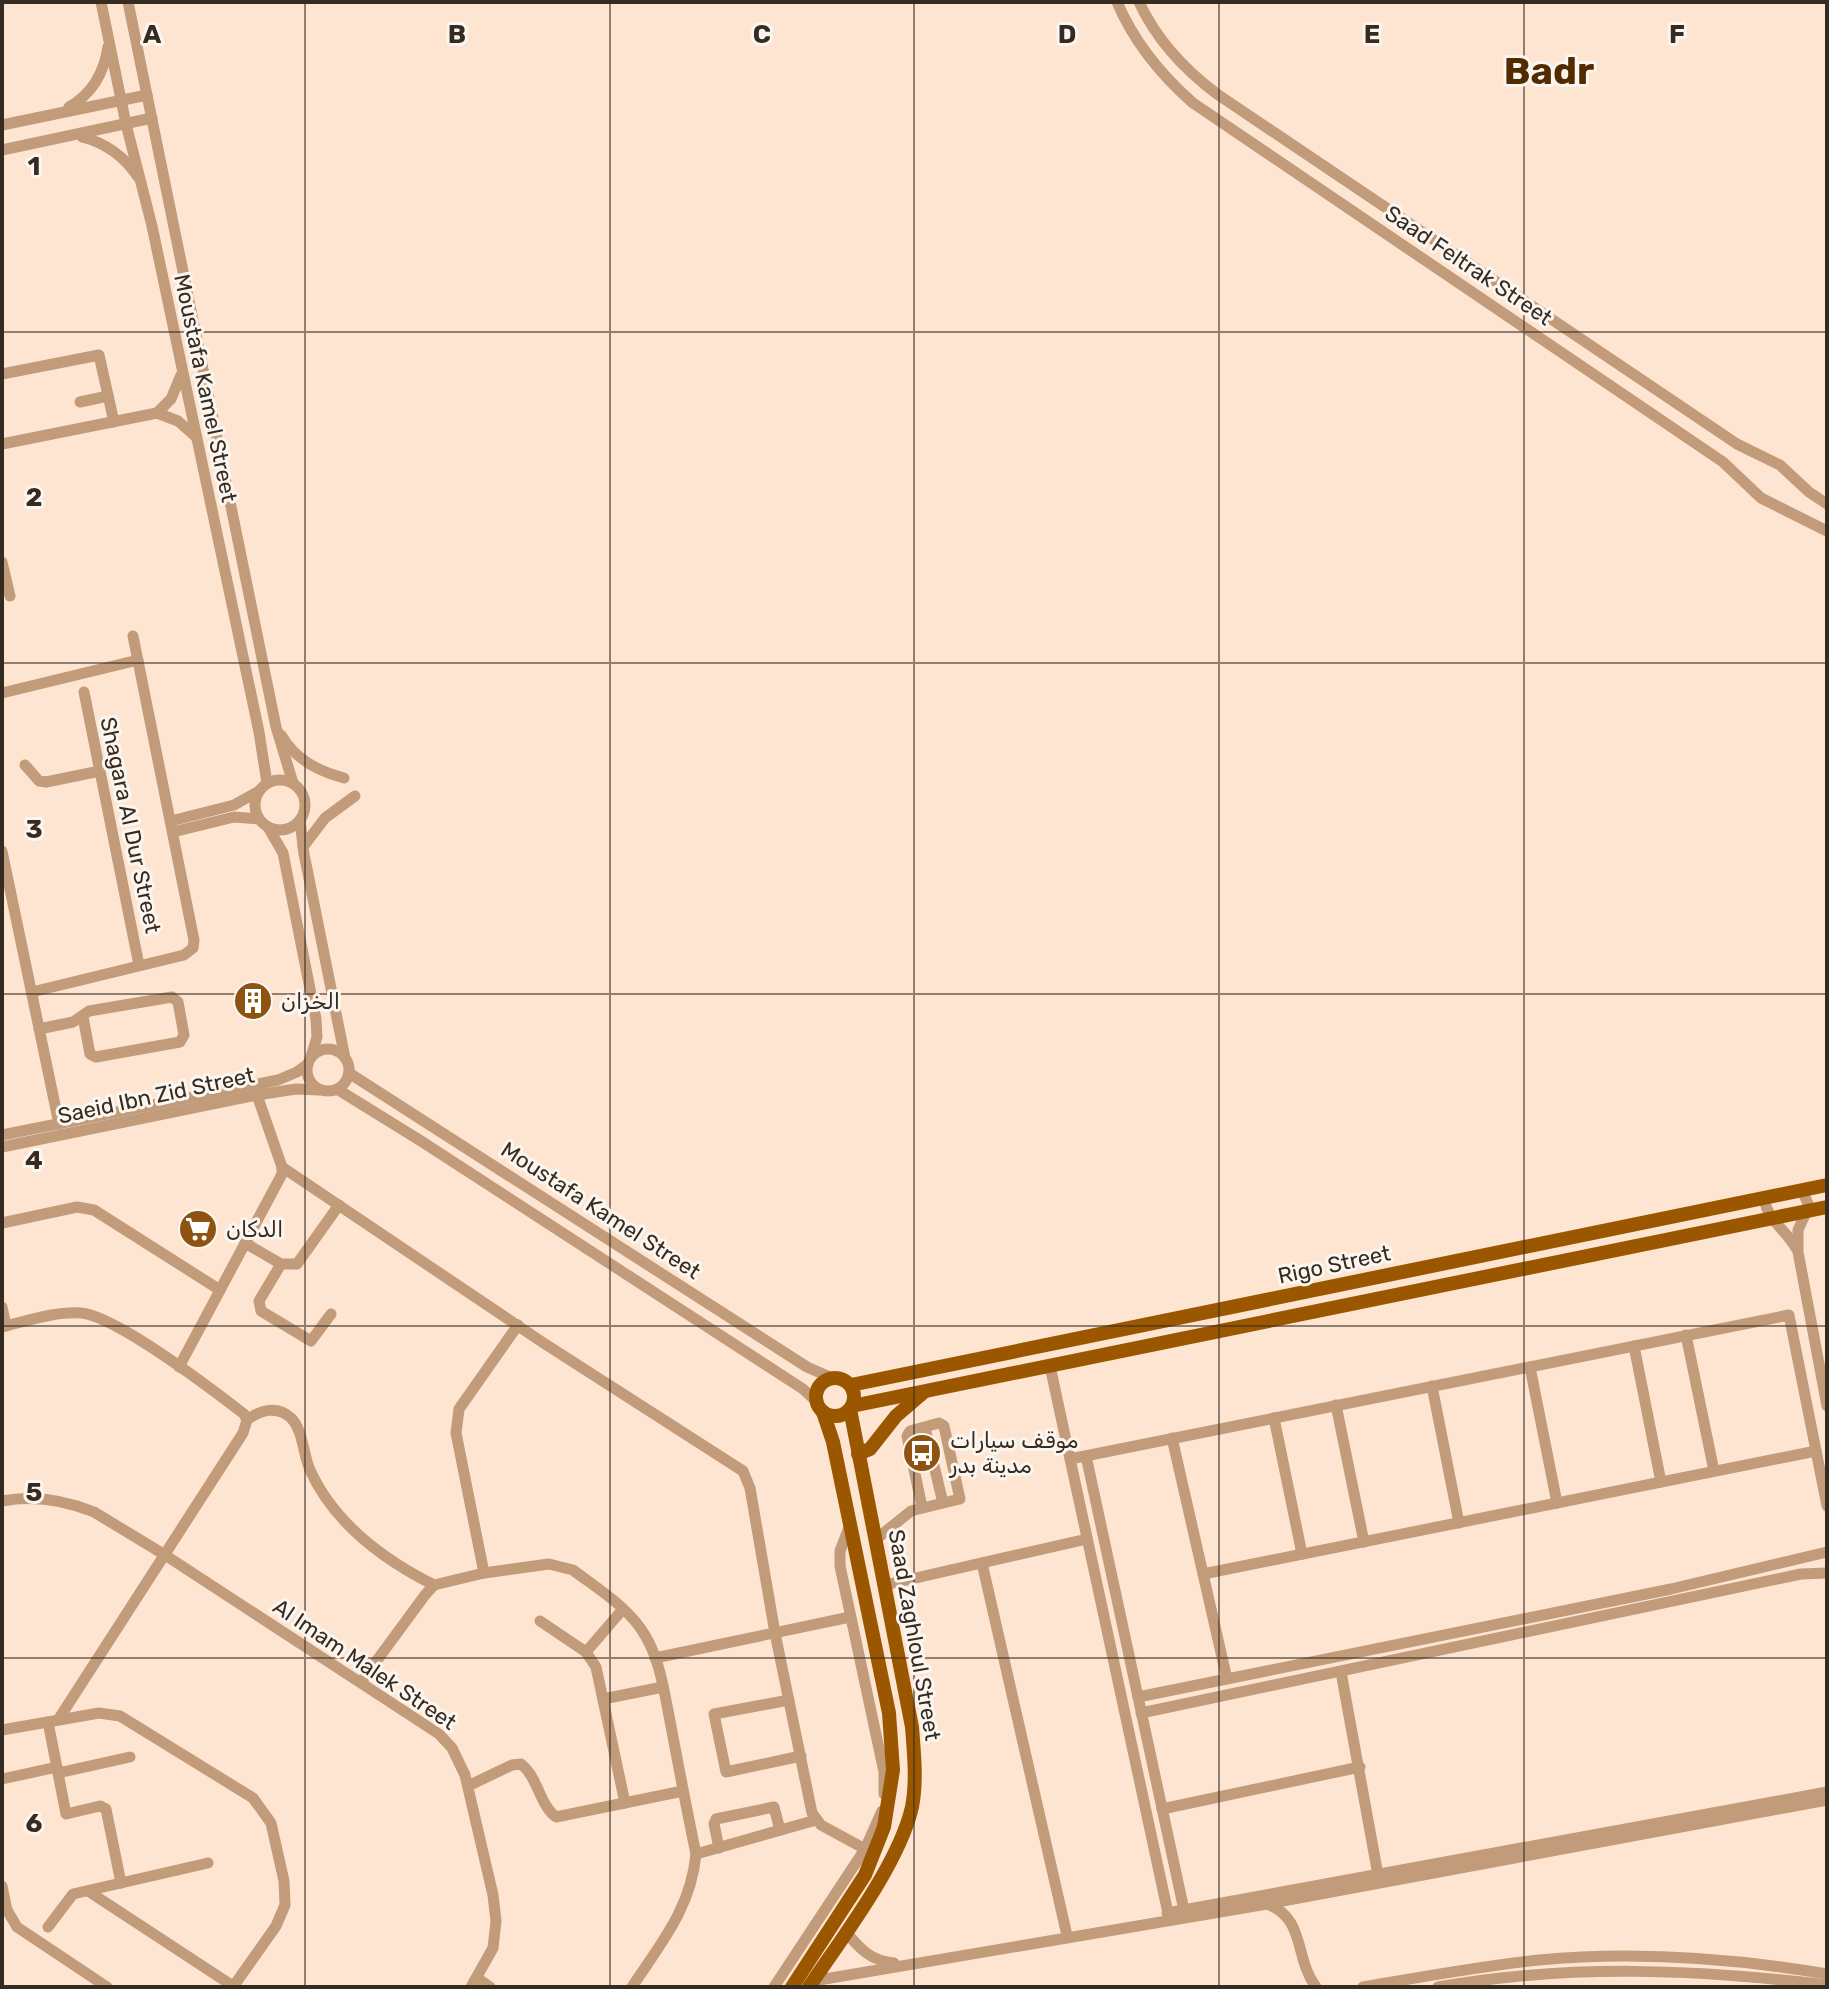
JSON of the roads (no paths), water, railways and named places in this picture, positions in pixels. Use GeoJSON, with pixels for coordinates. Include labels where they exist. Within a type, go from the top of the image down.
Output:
{"type":"FeatureCollection","features":[{"type":"Feature","properties":{"kind":"main road","name":"Rigo Street"},"geometry":{"type":"LineString","coordinates":[[851,1385],[1827,1185]]}},
{"type":"Feature","properties":{"kind":"main road","name":"Rigo Street"},"geometry":{"type":"LineString","coordinates":[[851,1408],[1827,1207]]}},
{"type":"Feature","properties":{"kind":"main road"},"geometry":{"type":"LineString","coordinates":[[1280,1298],[1284,1318]]}},
{"type":"Feature","properties":{"kind":"main road"},"geometry":{"type":"LineString","coordinates":[[832,1378],[842,1379],[851,1385],[854,1396],[851,1408],[837,1416],[819,1406],[817,1389],[821,1383],[832,1378]]}},
{"type":"Feature","properties":{"kind":"main road"},"geometry":{"type":"LineString","coordinates":[[886,1378],[891,1398]]}},
{"type":"Feature","properties":{"kind":"main road"},"geometry":{"type":"LineString","coordinates":[[858,1454],[870,1449],[896,1416],[924,1391]]}},
{"type":"Feature","properties":{"kind":"main road","name":"Saad Zaghloul Street"},"geometry":{"type":"LineString","coordinates":[[792,1987],[865,1875],[884,1827],[890,1799],[893,1741],[833,1442],[819,1406]]}},
{"type":"Feature","properties":{"kind":"main road","name":"Saad Zaghloul Street"},"geometry":{"type":"LineString","coordinates":[[811,1984],[894,1854],[912,1807],[915,1779],[912,1727],[851,1408]]}},
{"type":"Feature","properties":{"kind":"street","name":"Moustafa Kamel Street"},"geometry":{"type":"LineString","coordinates":[[101,2],[262,745],[263,787]]}},
{"type":"Feature","properties":{"kind":"street","name":"Moustafa Kamel Street"},"geometry":{"type":"LineString","coordinates":[[128,2],[276,727],[293,783]]}},
{"type":"Feature","properties":{"kind":"street","name":"Saad Feltrak Street"},"geometry":{"type":"LineString","coordinates":[[1117,2],[1143,50],[1193,103],[1723,462],[1761,498],[1827,531]]}},
{"type":"Feature","properties":{"kind":"street","name":"Saad Feltrak Street"},"geometry":{"type":"LineString","coordinates":[[1139,2],[1176,58],[1212,90],[1737,444],[1780,465],[1827,504]]}},
{"type":"Feature","properties":{"kind":"street"},"geometry":{"type":"LineString","coordinates":[[60,113],[80,101],[96,84],[106,62],[109,39]]}},
{"type":"Feature","properties":{"kind":"street"},"geometry":{"type":"LineString","coordinates":[[1193,103],[1212,90]]}},
{"type":"Feature","properties":{"kind":"street"},"geometry":{"type":"LineString","coordinates":[[1205,111],[1212,90]]}},
{"type":"Feature","properties":{"kind":"street"},"geometry":{"type":"LineString","coordinates":[[3,122],[147,95]]}},
{"type":"Feature","properties":{"kind":"street"},"geometry":{"type":"LineString","coordinates":[[2,150],[152,118]]}},
{"type":"Feature","properties":{"kind":"street"},"geometry":{"type":"LineString","coordinates":[[77,136],[93,140],[120,156],[142,185]]}},
{"type":"Feature","properties":{"kind":"street"},"geometry":{"type":"LineString","coordinates":[[1363,216],[1374,199]]}},
{"type":"Feature","properties":{"kind":"street"},"geometry":{"type":"LineString","coordinates":[[1382,229],[1394,212]]}},
{"type":"Feature","properties":{"kind":"street"},"geometry":{"type":"LineString","coordinates":[[2,374],[99,355],[114,422]]}},
{"type":"Feature","properties":{"kind":"street"},"geometry":{"type":"LineString","coordinates":[[157,413],[176,390],[182,370]]}},
{"type":"Feature","properties":{"kind":"street"},"geometry":{"type":"LineString","coordinates":[[80,402],[108,396]]}},
{"type":"Feature","properties":{"kind":"street"},"geometry":{"type":"LineString","coordinates":[[2,444],[157,413],[178,421],[196,436]]}},
{"type":"Feature","properties":{"kind":"street"},"geometry":{"type":"LineString","coordinates":[[2,562],[10,596]]}},
{"type":"Feature","properties":{"kind":"street"},"geometry":{"type":"LineString","coordinates":[[32,992],[187,953],[194,944],[133,636]]}},
{"type":"Feature","properties":{"kind":"street"},"geometry":{"type":"LineString","coordinates":[[2,693],[138,660]]}},
{"type":"Feature","properties":{"kind":"street","name":"Shagara Al Dur Street"},"geometry":{"type":"LineString","coordinates":[[84,692],[139,965]]}},
{"type":"Feature","properties":{"kind":"street"},"geometry":{"type":"LineString","coordinates":[[276,727],[297,755],[327,774],[344,778]]}},
{"type":"Feature","properties":{"kind":"street"},"geometry":{"type":"LineString","coordinates":[[262,745],[272,751],[280,741]]}},
{"type":"Feature","properties":{"kind":"street"},"geometry":{"type":"LineString","coordinates":[[25,765],[39,781],[46,782],[100,771]]}},
{"type":"Feature","properties":{"kind":"street"},"geometry":{"type":"LineString","coordinates":[[277,780],[293,783],[304,796],[305,809],[300,820],[282,830],[234,817],[172,826],[234,805],[277,780]]}},
{"type":"Feature","properties":{"kind":"street"},"geometry":{"type":"LineString","coordinates":[[263,787],[255,808],[280,843],[317,1026],[308,1079],[319,1090],[337,1089],[345,1083],[349,1073],[303,851],[300,820]]}},
{"type":"Feature","properties":{"kind":"street"},"geometry":{"type":"LineString","coordinates":[[303,851],[325,818],[355,796]]}},
{"type":"Feature","properties":{"kind":"street"},"geometry":{"type":"LineString","coordinates":[[2,851],[59,1124]]}},
{"type":"Feature","properties":{"kind":"street"},"geometry":{"type":"LineString","coordinates":[[284,859],[293,852],[303,851]]}},
{"type":"Feature","properties":{"kind":"street"},"geometry":{"type":"LineString","coordinates":[[2,918],[16,915]]}},
{"type":"Feature","properties":{"kind":"street"},"geometry":{"type":"LineString","coordinates":[[39,1029],[73,1022],[89,1011],[172,997],[178,1002],[184,1035],[180,1042],[96,1057],[90,1054],[83,1017]]}},
{"type":"Feature","properties":{"kind":"street"},"geometry":{"type":"LineString","coordinates":[[317,1026],[337,1023]]}},
{"type":"Feature","properties":{"kind":"street"},"geometry":{"type":"LineString","coordinates":[[309,1060],[324,1050],[332,1050],[345,1058]]}},
{"type":"Feature","properties":{"kind":"street","name":"Saeid Ibn Zid Street"},"geometry":{"type":"LineString","coordinates":[[2,1135],[288,1077],[309,1060]]}},
{"type":"Feature","properties":{"kind":"street","name":"Moustafa Kamel Street"},"geometry":{"type":"LineString","coordinates":[[349,1073],[801,1364],[832,1378]]}},
{"type":"Feature","properties":{"kind":"street"},"geometry":{"type":"LineString","coordinates":[[288,1077],[289,1090]]}},
{"type":"Feature","properties":{"kind":"street","name":"Moustafa Kamel Street"},"geometry":{"type":"LineString","coordinates":[[337,1089],[788,1379],[819,1406]]}},
{"type":"Feature","properties":{"kind":"street","name":"Saeid Ibn Zid Street"},"geometry":{"type":"LineString","coordinates":[[2,1147],[257,1095],[289,1090],[319,1090]]}},
{"type":"Feature","properties":{"kind":"street"},"geometry":{"type":"LineString","coordinates":[[179,1367],[280,1181],[282,1167],[257,1095]]}},
{"type":"Feature","properties":{"kind":"street"},"geometry":{"type":"LineString","coordinates":[[282,1167],[745,1474],[810,1805],[821,1825],[865,1849]]}},
{"type":"Feature","properties":{"kind":"street"},"geometry":{"type":"LineString","coordinates":[[1802,1190],[1809,1202],[1809,1211],[1798,1230],[1798,1252],[1827,1406]]}},
{"type":"Feature","properties":{"kind":"street"},"geometry":{"type":"LineString","coordinates":[[1764,1198],[1771,1219],[1784,1230],[1798,1252]]}},
{"type":"Feature","properties":{"kind":"street"},"geometry":{"type":"LineString","coordinates":[[245,1243],[281,1264],[292,1266],[301,1260],[339,1205]]}},
{"type":"Feature","properties":{"kind":"street"},"geometry":{"type":"LineString","coordinates":[[2,1223],[77,1207],[94,1210],[220,1290]]}},
{"type":"Feature","properties":{"kind":"street"},"geometry":{"type":"LineString","coordinates":[[281,1264],[259,1301],[261,1311],[311,1341],[331,1314]]}},
{"type":"Feature","properties":{"kind":"street"},"geometry":{"type":"LineString","coordinates":[[2,1307],[4,1326],[73,1313],[97,1316],[179,1367],[244,1414],[247,1420]]}},
{"type":"Feature","properties":{"kind":"street"},"geometry":{"type":"LineString","coordinates":[[1070,1459],[1789,1315],[1827,1506]]}},
{"type":"Feature","properties":{"kind":"street"},"geometry":{"type":"LineString","coordinates":[[484,1573],[456,1433],[456,1418],[459,1409],[518,1325]]}},
{"type":"Feature","properties":{"kind":"street"},"geometry":{"type":"LineString","coordinates":[[1686,1335],[1714,1471]]}},
{"type":"Feature","properties":{"kind":"street"},"geometry":{"type":"LineString","coordinates":[[1634,1346],[1661,1482]]}},
{"type":"Feature","properties":{"kind":"street"},"geometry":{"type":"LineString","coordinates":[[788,1379],[801,1364]]}},
{"type":"Feature","properties":{"kind":"street"},"geometry":{"type":"LineString","coordinates":[[1050,1366],[1168,1913]]}},
{"type":"Feature","properties":{"kind":"street"},"geometry":{"type":"LineString","coordinates":[[1530,1367],[1557,1503]]}},
{"type":"Feature","properties":{"kind":"street"},"geometry":{"type":"LineString","coordinates":[[1432,1386],[1459,1523]]}},
{"type":"Feature","properties":{"kind":"street"},"geometry":{"type":"LineString","coordinates":[[1336,1405],[1364,1542]]}},
{"type":"Feature","properties":{"kind":"street"},"geometry":{"type":"LineString","coordinates":[[121,1883],[106,1809],[100,1806],[66,1814],[57,1770],[53,1721],[165,1555],[243,1433],[247,1420],[267,1410],[279,1411],[290,1417],[297,1427],[311,1471],[340,1515],[391,1561],[434,1585]]}},
{"type":"Feature","properties":{"kind":"street"},"geometry":{"type":"LineString","coordinates":[[1274,1418],[1302,1554]]}},
{"type":"Feature","properties":{"kind":"street"},"geometry":{"type":"LineString","coordinates":[[875,1540],[911,1511],[960,1499],[944,1426],[939,1423],[910,1431],[907,1436],[922,1507]]}},
{"type":"Feature","properties":{"kind":"street"},"geometry":{"type":"LineString","coordinates":[[925,1428],[943,1503]]}},
{"type":"Feature","properties":{"kind":"street"},"geometry":{"type":"LineString","coordinates":[[1172,1438],[1227,1679]]}},
{"type":"Feature","properties":{"kind":"street"},"geometry":{"type":"LineString","coordinates":[[1203,1574],[1816,1451]]}},
{"type":"Feature","properties":{"kind":"street"},"geometry":{"type":"LineString","coordinates":[[1086,1456],[1184,1910]]}},
{"type":"Feature","properties":{"kind":"street","name":"Al Imam Malek Street"},"geometry":{"type":"LineString","coordinates":[[2,1501],[37,1498],[76,1505],[94,1512],[165,1555],[446,1740],[458,1757],[468,1786],[496,1921],[493,1948],[474,1983]]}},
{"type":"Feature","properties":{"kind":"street"},"geometry":{"type":"LineString","coordinates":[[774,1987],[865,1849],[883,1804],[884,1772],[839,1558],[850,1525]]}},
{"type":"Feature","properties":{"kind":"street"},"geometry":{"type":"LineString","coordinates":[[885,1585],[1087,1539]]}},
{"type":"Feature","properties":{"kind":"street"},"geometry":{"type":"LineString","coordinates":[[1141,1713],[1341,1672],[1827,1552]]}},
{"type":"Feature","properties":{"kind":"street"},"geometry":{"type":"LineString","coordinates":[[982,1563],[1066,1931]]}},
{"type":"Feature","properties":{"kind":"street"},"geometry":{"type":"LineString","coordinates":[[361,1682],[434,1585],[484,1573],[557,1564],[573,1570],[623,1609],[646,1636],[655,1658],[696,1854],[694,1877],[687,1899],[632,1987]]}},
{"type":"Feature","properties":{"kind":"street"},"geometry":{"type":"LineString","coordinates":[[1138,1697],[1801,1574],[1827,1573]]}},
{"type":"Feature","properties":{"kind":"street"},"geometry":{"type":"LineString","coordinates":[[1101,1601],[1116,1597]]}},
{"type":"Feature","properties":{"kind":"street"},"geometry":{"type":"LineString","coordinates":[[586,1652],[623,1609]]}},
{"type":"Feature","properties":{"kind":"street"},"geometry":{"type":"LineString","coordinates":[[655,1658],[850,1617]]}},
{"type":"Feature","properties":{"kind":"street"},"geometry":{"type":"LineString","coordinates":[[540,1621],[586,1652],[596,1667],[625,1803]]}},
{"type":"Feature","properties":{"kind":"street"},"geometry":{"type":"LineString","coordinates":[[1341,1672],[1378,1875]]}},
{"type":"Feature","properties":{"kind":"street"},"geometry":{"type":"LineString","coordinates":[[1208,1683],[1212,1698]]}},
{"type":"Feature","properties":{"kind":"street"},"geometry":{"type":"LineString","coordinates":[[603,1699],[663,1687]]}},
{"type":"Feature","properties":{"kind":"street"},"geometry":{"type":"LineString","coordinates":[[789,1700],[714,1714],[726,1772],[801,1756]]}},
{"type":"Feature","properties":{"kind":"street"},"geometry":{"type":"LineString","coordinates":[[2,1730],[99,1713],[120,1716],[253,1798],[266,1814],[274,1832],[284,1881],[285,1905],[276,1926],[233,1987],[88,1891]]}},
{"type":"Feature","properties":{"kind":"street"},"geometry":{"type":"LineString","coordinates":[[2,1779],[130,1757]]}},
{"type":"Feature","properties":{"kind":"street"},"geometry":{"type":"LineString","coordinates":[[468,1786],[512,1765],[521,1764],[529,1770],[553,1816],[683,1791]]}},
{"type":"Feature","properties":{"kind":"street"},"geometry":{"type":"LineString","coordinates":[[1162,1809],[1360,1767]]}},
{"type":"Feature","properties":{"kind":"street"},"geometry":{"type":"LineString","coordinates":[[811,1984],[1267,1904],[1827,1792]]}},
{"type":"Feature","properties":{"kind":"street"},"geometry":{"type":"LineString","coordinates":[[846,1932],[865,1953],[884,1962],[895,1963],[1378,1875],[1728,1814],[1827,1800]]}},
{"type":"Feature","properties":{"kind":"street"},"geometry":{"type":"LineString","coordinates":[[719,1848],[714,1824],[716,1819],[774,1807],[780,1830]]}},
{"type":"Feature","properties":{"kind":"street"},"geometry":{"type":"LineString","coordinates":[[696,1854],[816,1820]]}},
{"type":"Feature","properties":{"kind":"street"},"geometry":{"type":"LineString","coordinates":[[48,1927],[73,1894],[208,1863]]}},
{"type":"Feature","properties":{"kind":"street"},"geometry":{"type":"LineString","coordinates":[[2,1886],[7,1910],[17,1927],[107,1987]]}},
{"type":"Feature","properties":{"kind":"street"},"geometry":{"type":"LineString","coordinates":[[1292,1922],[1306,1896]]}},
{"type":"Feature","properties":{"kind":"street"},"geometry":{"type":"LineString","coordinates":[[1267,1904],[1284,1912],[1292,1922],[1304,1968],[1316,1987]]}},
{"type":"Feature","properties":{"kind":"street"},"geometry":{"type":"LineString","coordinates":[[1363,1987],[1477,1968],[1606,1956],[1735,1961],[1827,1974]]}},
{"type":"Feature","properties":{"kind":"street"},"geometry":{"type":"LineString","coordinates":[[1302,1987],[1304,1968]]}},
{"type":"Feature","properties":{"kind":"street"},"geometry":{"type":"LineString","coordinates":[[1438,1987],[1519,1975],[1622,1970],[1726,1973],[1827,1985]]}},
{"type":"Feature","properties":{"kind":"street"},"geometry":{"type":"LineString","coordinates":[[474,1983],[490,1987]]}},
{"type":"Feature","properties":{"kind":"place","name":"الخزان"},"geometry":{"type":"Point","coordinates":[253,1001]}},
{"type":"Feature","properties":{"kind":"place","name":"الدكان"},"geometry":{"type":"Point","coordinates":[198,1229]}},
{"type":"Feature","properties":{"kind":"place","name":"موقف سيارات مدينة بدر"},"geometry":{"type":"Point","coordinates":[922,1453]}},
{"type":"Feature","properties":{"kind":"district","name":"Badr"},"geometry":{"type":"Point","coordinates":[1549,71]}}]}
